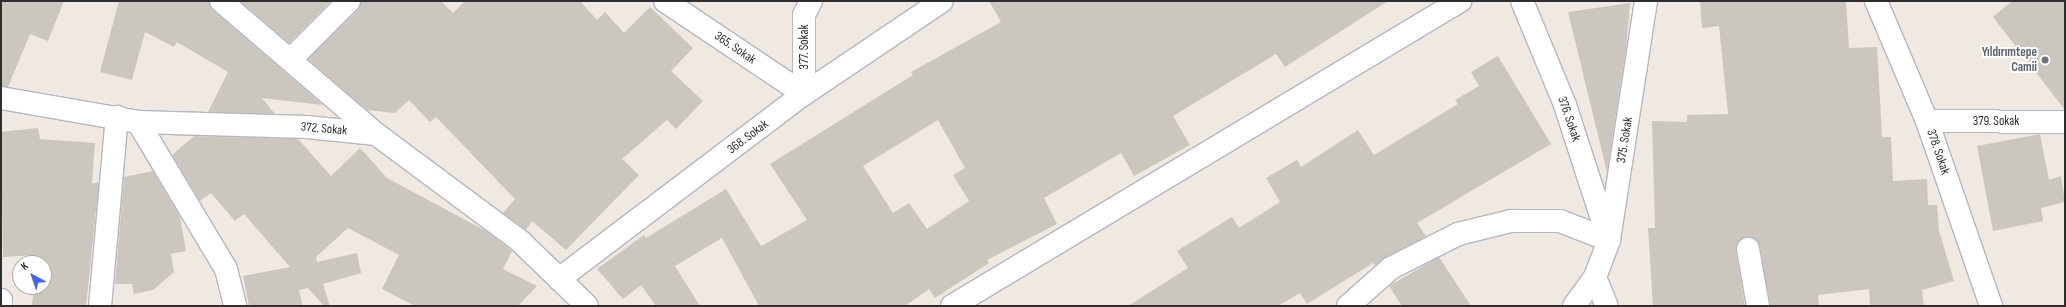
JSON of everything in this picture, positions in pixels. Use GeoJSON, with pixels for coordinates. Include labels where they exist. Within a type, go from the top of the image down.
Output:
{"type":"FeatureCollection","features":[{"type":"Feature","properties":{"kind":"street"},"geometry":{"type":"LineString","coordinates":[[221,1],[291,59],[376,134],[520,241],[587,306]]}},
{"type":"Feature","properties":{"kind":"street"},"geometry":{"type":"LineString","coordinates":[[291,59],[350,1]]}},
{"type":"Feature","properties":{"kind":"street","name":"365. Sokak"},"geometry":{"type":"LineString","coordinates":[[666,1],[804,94]]}},
{"type":"Feature","properties":{"kind":"street","name":"377. Sokak"},"geometry":{"type":"LineString","coordinates":[[804,94],[804,15],[811,1]]}},
{"type":"Feature","properties":{"kind":"street","name":"368. Sokak"},"geometry":{"type":"LineString","coordinates":[[559,279],[804,94],[942,1]]}},
{"type":"Feature","properties":{"kind":"street"},"geometry":{"type":"LineString","coordinates":[[952,306],[1460,1]]}},
{"type":"Feature","properties":{"kind":"street","name":"376. Sokak"},"geometry":{"type":"LineString","coordinates":[[1522,1],[1565,105],[1609,240]]}},
{"type":"Feature","properties":{"kind":"street","name":"375. Sokak"},"geometry":{"type":"LineString","coordinates":[[1595,277],[1609,240],[1646,1]]}},
{"type":"Feature","properties":{"kind":"street","name":"378. Sokak"},"geometry":{"type":"LineString","coordinates":[[1876,1],[1927,121],[1991,306]]}},
{"type":"Feature","properties":{"kind":"street","name":"372. Sokak"},"geometry":{"type":"LineString","coordinates":[[1,98],[127,120],[307,127],[376,134]]}},
{"type":"Feature","properties":{"kind":"street"},"geometry":{"type":"LineString","coordinates":[[100,306],[127,120]]}},
{"type":"Feature","properties":{"kind":"street"},"geometry":{"type":"LineString","coordinates":[[127,120],[226,269],[235,306]]}},
{"type":"Feature","properties":{"kind":"street","name":"379. Sokak"},"geometry":{"type":"LineString","coordinates":[[1927,121],[2065,122]]}},
{"type":"Feature","properties":{"kind":"street"},"geometry":{"type":"LineString","coordinates":[[1348,306],[1391,268],[1458,234],[1511,221],[1560,221],[1609,240]]}},
{"type":"Feature","properties":{"kind":"street"},"geometry":{"type":"LineString","coordinates":[[1748,249],[1758,306]]}},
{"type":"Feature","properties":{"kind":"street"},"geometry":{"type":"LineString","coordinates":[[1574,306],[1595,277]]}},
{"type":"Feature","properties":{"kind":"street"},"geometry":{"type":"LineString","coordinates":[[1595,277],[1607,306]]}},
{"type":"Feature","properties":{"kind":"street"},"geometry":{"type":"LineString","coordinates":[[1,300],[1,306]]}},
{"type":"Feature","properties":{"kind":"building"},"geometry":{"type":"Polygon","coordinates":[[[1,1],[64,1],[48,41],[30,34],[8,87],[1,86],[1,1]]]}},
{"type":"Feature","properties":{"kind":"building"},"geometry":{"type":"Polygon","coordinates":[[[119,1],[209,1],[213,10],[323,105],[262,98],[275,114],[208,112],[228,72],[177,42],[174,47],[145,32],[132,80],[100,72],[119,1]]]}},
{"type":"Feature","properties":{"kind":"building"},"geometry":{"type":"Polygon","coordinates":[[[240,1],[331,1],[289,43],[240,1]]]}},
{"type":"Feature","properties":{"kind":"building"},"geometry":{"type":"Polygon","coordinates":[[[361,1],[441,1],[453,13],[465,1],[580,1],[597,20],[605,12],[624,33],[650,7],[693,48],[671,71],[703,101],[676,129],[667,120],[622,159],[639,175],[566,250],[532,221],[526,230],[503,213],[515,199],[436,117],[430,122],[409,100],[395,113],[367,110],[308,59],[358,10],[361,1]]]}},
{"type":"Feature","properties":{"kind":"building"},"geometry":{"type":"Polygon","coordinates":[[[989,1],[1388,1],[1285,67],[1276,54],[1173,116],[1190,145],[1134,176],[1121,153],[1044,198],[1057,224],[987,260],[989,263],[935,298],[929,289],[905,306],[759,306],[722,238],[675,266],[700,306],[656,306],[641,285],[623,299],[597,269],[644,235],[646,238],[726,189],[761,246],[807,220],[770,164],[913,75],[911,72],[1001,22],[989,1]],[[938,120],[863,166],[893,213],[909,203],[927,229],[969,201],[953,175],[965,168],[938,120]]]}},
{"type":"Feature","properties":{"kind":"building"},"geometry":{"type":"Polygon","coordinates":[[[1700,1],[1846,1],[1849,48],[1877,47],[1882,137],[1891,137],[1893,181],[1927,179],[1928,205],[1937,205],[1939,231],[1954,281],[1922,290],[1924,306],[1870,306],[1869,289],[1818,295],[1819,306],[1770,306],[1760,246],[1757,241],[1746,237],[1740,240],[1736,251],[1745,306],[1653,306],[1648,228],[1655,228],[1652,121],[1687,122],[1687,115],[1728,114],[1719,26],[1702,28],[1700,1]]]}},
{"type":"Feature","properties":{"kind":"building","name":"Yıldırımtepe Camii"},"geometry":{"type":"Polygon","coordinates":[[[2012,1],[2065,1],[2065,110],[1993,17],[2012,1]]]}},
{"type":"Feature","properties":{"kind":"building"},"geometry":{"type":"Polygon","coordinates":[[[1630,3],[1626,49],[1607,172],[1568,12],[1630,3]]]}},
{"type":"Feature","properties":{"kind":"building"},"geometry":{"type":"Polygon","coordinates":[[[1498,56],[1551,144],[1417,223],[1426,236],[1375,265],[1373,263],[1307,304],[1300,293],[1278,306],[1128,306],[1188,268],[1177,251],[1232,217],[1239,228],[1280,202],[1266,178],[1297,160],[1301,167],[1358,130],[1374,155],[1458,104],[1455,100],[1479,86],[1471,72],[1498,56]]]}},
{"type":"Feature","properties":{"kind":"building"},"geometry":{"type":"Polygon","coordinates":[[[38,128],[40,139],[95,143],[92,184],[99,182],[86,306],[32,305],[33,295],[52,295],[52,255],[12,255],[12,256],[3,257],[1,132],[38,128]]]}},
{"type":"Feature","properties":{"kind":"building"},"geometry":{"type":"Polygon","coordinates":[[[2040,134],[2049,180],[2061,176],[2065,202],[2041,208],[2043,221],[1993,231],[1977,146],[2040,134]]]}},
{"type":"Feature","properties":{"kind":"building"},"geometry":{"type":"Polygon","coordinates":[[[194,136],[298,139],[331,176],[360,148],[387,178],[486,231],[512,251],[503,269],[537,286],[518,306],[415,306],[382,289],[399,255],[348,228],[316,257],[317,262],[357,253],[361,273],[323,284],[330,306],[324,306],[308,288],[299,290],[303,306],[249,306],[243,276],[290,267],[244,214],[235,221],[211,193],[200,201],[172,155],[194,136]]]}},
{"type":"Feature","properties":{"kind":"building"},"geometry":{"type":"Polygon","coordinates":[[[153,171],[180,217],[186,251],[171,254],[174,272],[153,290],[134,294],[132,284],[115,284],[124,177],[153,171]]]}},
{"type":"Feature","properties":{"kind":"building"},"geometry":{"type":"Polygon","coordinates":[[[1439,257],[1471,306],[1402,306],[1389,286],[1439,257]]]}},
{"type":"Feature","properties":{"kind":"place","name":"Yıldırımtepe Camii"},"geometry":{"type":"Point","coordinates":[2045,60]}}]}
